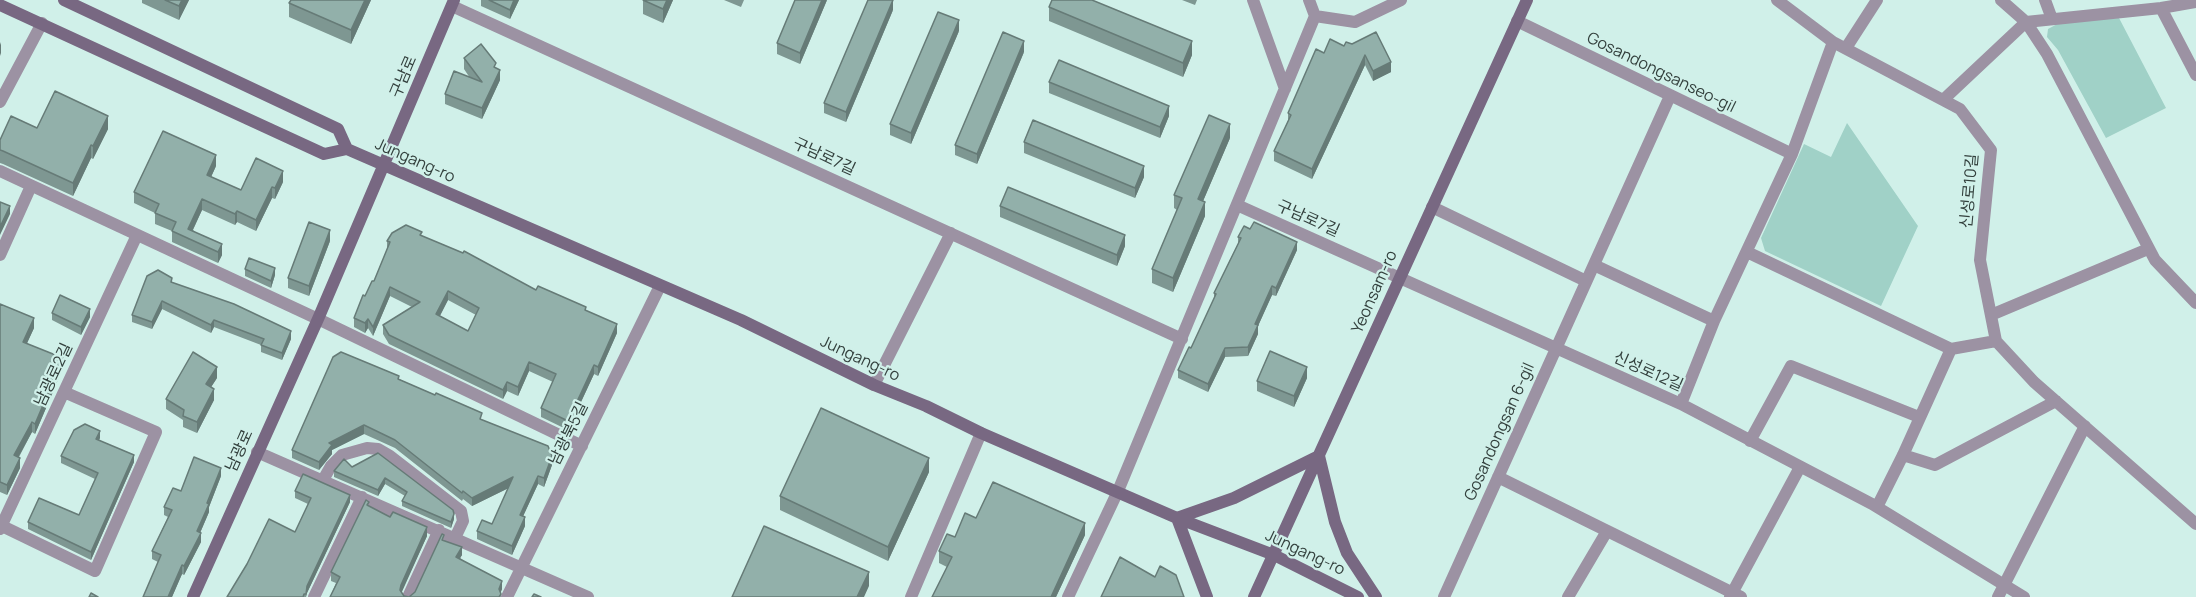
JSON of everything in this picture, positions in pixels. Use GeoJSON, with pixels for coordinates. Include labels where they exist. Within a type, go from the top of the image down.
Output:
{"type":"FeatureCollection","features":[{"type":"Feature","properties":{"kind":"main road"},"geometry":{"type":"LineString","coordinates":[[64,0],[338,129],[347,149]]}},
{"type":"Feature","properties":{"kind":"main road","name":"Yeonsam-ro"},"geometry":{"type":"LineString","coordinates":[[1254,597],[1527,0]]}},
{"type":"Feature","properties":{"kind":"main road","name":"구남로"},"geometry":{"type":"LineString","coordinates":[[385,166],[453,3]]}},
{"type":"Feature","properties":{"kind":"main road","name":"Jungang-ro"},"geometry":{"type":"LineString","coordinates":[[0,5],[324,154],[347,149],[741,320],[874,385],[1177,518],[1274,555],[1358,597]]}},
{"type":"Feature","properties":{"kind":"main road","name":"남광로"},"geometry":{"type":"LineString","coordinates":[[193,597],[385,166]]}},
{"type":"Feature","properties":{"kind":"main road"},"geometry":{"type":"LineString","coordinates":[[1207,597],[1177,518],[1234,498],[1319,456],[1335,522],[1347,553],[1376,597]]}},
{"type":"Feature","properties":{"kind":"street"},"geometry":{"type":"LineString","coordinates":[[1253,0],[1285,89]]}},
{"type":"Feature","properties":{"kind":"street"},"geometry":{"type":"LineString","coordinates":[[1068,597],[1118,491],[1316,16],[1309,0]]}},
{"type":"Feature","properties":{"kind":"street"},"geometry":{"type":"LineString","coordinates":[[1316,16],[1355,22],[1401,0]]}},
{"type":"Feature","properties":{"kind":"street","name":"신성로10길"},"geometry":{"type":"LineString","coordinates":[[1777,0],[1833,42],[1960,109],[1991,150],[1980,260],[1996,341]]}},
{"type":"Feature","properties":{"kind":"street"},"geometry":{"type":"LineString","coordinates":[[1846,48],[1877,0]]}},
{"type":"Feature","properties":{"kind":"street"},"geometry":{"type":"LineString","coordinates":[[2001,0],[2026,22],[2047,54],[2155,260],[2196,303]]}},
{"type":"Feature","properties":{"kind":"street"},"geometry":{"type":"LineString","coordinates":[[2044,0],[2052,19]]}},
{"type":"Feature","properties":{"kind":"street"},"geometry":{"type":"LineString","coordinates":[[1943,100],[2026,22],[2161,8],[2196,2]]}},
{"type":"Feature","properties":{"kind":"street","name":"구남로7길"},"geometry":{"type":"LineString","coordinates":[[453,3],[1182,339]]}},
{"type":"Feature","properties":{"kind":"street"},"geometry":{"type":"LineString","coordinates":[[2161,8],[2196,75]]}},
{"type":"Feature","properties":{"kind":"street","name":"Gosandongsanseo-gil"},"geometry":{"type":"LineString","coordinates":[[1517,21],[1792,154]]}},
{"type":"Feature","properties":{"kind":"street"},"geometry":{"type":"LineString","coordinates":[[0,102],[42,23]]}},
{"type":"Feature","properties":{"kind":"street"},"geometry":{"type":"LineString","coordinates":[[1681,404],[1714,321],[1792,154],[1833,42]]}},
{"type":"Feature","properties":{"kind":"street","name":"Gosandongsan 6-gil"},"geometry":{"type":"LineString","coordinates":[[1444,597],[1670,96]]}},
{"type":"Feature","properties":{"kind":"street"},"geometry":{"type":"LineString","coordinates":[[0,171],[318,319],[582,446]]}},
{"type":"Feature","properties":{"kind":"street"},"geometry":{"type":"LineString","coordinates":[[0,255],[31,186]]}},
{"type":"Feature","properties":{"kind":"street","name":"구남로7길"},"geometry":{"type":"LineString","coordinates":[[1237,205],[1399,278]]}},
{"type":"Feature","properties":{"kind":"street"},"geometry":{"type":"LineString","coordinates":[[1432,207],[1586,281]]}},
{"type":"Feature","properties":{"kind":"street"},"geometry":{"type":"LineString","coordinates":[[874,385],[951,233]]}},
{"type":"Feature","properties":{"kind":"street","name":"남광로2길"},"geometry":{"type":"LineString","coordinates":[[0,527],[137,235]]}},
{"type":"Feature","properties":{"kind":"street"},"geometry":{"type":"LineString","coordinates":[[1991,315],[2148,249]]}},
{"type":"Feature","properties":{"kind":"street"},"geometry":{"type":"LineString","coordinates":[[1748,252],[1951,348],[1996,341],[2034,382],[2196,524]]}},
{"type":"Feature","properties":{"kind":"street"},"geometry":{"type":"LineString","coordinates":[[1594,265],[1714,321]]}},
{"type":"Feature","properties":{"kind":"street","name":"신성로12길"},"geometry":{"type":"LineString","coordinates":[[1399,278],[1681,404],[1877,507],[2024,597]]}},
{"type":"Feature","properties":{"kind":"street","name":"남광북5길"},"geometry":{"type":"LineString","coordinates":[[507,597],[660,286]]}},
{"type":"Feature","properties":{"kind":"street"},"geometry":{"type":"LineString","coordinates":[[1877,507],[1951,348]]}},
{"type":"Feature","properties":{"kind":"street"},"geometry":{"type":"LineString","coordinates":[[1750,441],[1791,366],[1919,417]]}},
{"type":"Feature","properties":{"kind":"street"},"geometry":{"type":"LineString","coordinates":[[0,527],[95,571],[156,432],[64,392]]}},
{"type":"Feature","properties":{"kind":"street"},"geometry":{"type":"LineString","coordinates":[[1903,455],[1935,465],[2056,401]]}},
{"type":"Feature","properties":{"kind":"street"},"geometry":{"type":"LineString","coordinates":[[1998,597],[2085,426]]}},
{"type":"Feature","properties":{"kind":"street"},"geometry":{"type":"LineString","coordinates":[[910,597],[981,433]]}},
{"type":"Feature","properties":{"kind":"street"},"geometry":{"type":"LineString","coordinates":[[323,480],[331,466],[342,455],[367,447],[378,449],[461,511],[463,521],[455,538]]}},
{"type":"Feature","properties":{"kind":"street"},"geometry":{"type":"LineString","coordinates":[[257,452],[588,597]]}},
{"type":"Feature","properties":{"kind":"street"},"geometry":{"type":"LineString","coordinates":[[1498,477],[1735,595],[1800,467]]}},
{"type":"Feature","properties":{"kind":"street"},"geometry":{"type":"LineString","coordinates":[[314,597],[362,497]]}},
{"type":"Feature","properties":{"kind":"street"},"geometry":{"type":"LineString","coordinates":[[408,597],[439,530]]}},
{"type":"Feature","properties":{"kind":"street"},"geometry":{"type":"LineString","coordinates":[[1568,597],[1607,531]]}},
{"type":"Feature","properties":{"kind":"green space"},"geometry":{"type":"Polygon","coordinates":[[[2119,18],[2166,108],[2106,138],[2058,50],[2047,37],[2048,29],[2061,22],[2119,18]]]}},
{"type":"Feature","properties":{"kind":"green space"},"geometry":{"type":"Polygon","coordinates":[[[1847,123],[1918,226],[1881,306],[1765,251],[1761,238],[1804,144],[1831,157],[1847,123]]]}},
{"type":"Feature","properties":{"kind":"building"},"geometry":{"type":"Polygon","coordinates":[[[165,0],[182,0],[179,6],[165,0]]]}},
{"type":"Feature","properties":{"kind":"building"},"geometry":{"type":"Polygon","coordinates":[[[291,0],[365,0],[351,30],[289,3],[291,0]]]}},
{"type":"Feature","properties":{"kind":"building"},"geometry":{"type":"Polygon","coordinates":[[[489,0],[514,0],[510,10],[489,0]]]}},
{"type":"Feature","properties":{"kind":"building"},"geometry":{"type":"Polygon","coordinates":[[[643,0],[667,0],[663,9],[643,0]]]}},
{"type":"Feature","properties":{"kind":"building"},"geometry":{"type":"Polygon","coordinates":[[[795,0],[822,0],[800,53],[777,43],[795,0]]]}},
{"type":"Feature","properties":{"kind":"building"},"geometry":{"type":"Polygon","coordinates":[[[868,0],[893,0],[846,112],[824,103],[868,0]]]}},
{"type":"Feature","properties":{"kind":"building"},"geometry":{"type":"Polygon","coordinates":[[[1052,0],[1092,0],[1192,41],[1183,63],[1049,7],[1052,0]]]}},
{"type":"Feature","properties":{"kind":"building"},"geometry":{"type":"Polygon","coordinates":[[[938,12],[959,20],[911,133],[890,124],[938,12]]]}},
{"type":"Feature","properties":{"kind":"building"},"geometry":{"type":"Polygon","coordinates":[[[1003,32],[1024,41],[977,154],[955,145],[1003,32]]]}},
{"type":"Feature","properties":{"kind":"building"},"geometry":{"type":"Polygon","coordinates":[[[1376,32],[1391,62],[1373,71],[1365,55],[1312,169],[1274,151],[1291,115],[1288,113],[1316,49],[1324,53],[1330,39],[1344,46],[1346,42],[1352,44],[1376,32]]]}},
{"type":"Feature","properties":{"kind":"building"},"geometry":{"type":"Polygon","coordinates":[[[481,44],[496,63],[494,67],[500,70],[482,108],[445,94],[454,71],[482,82],[464,58],[481,44]]]}},
{"type":"Feature","properties":{"kind":"building"},"geometry":{"type":"Polygon","coordinates":[[[1059,60],[1169,106],[1160,127],[1049,82],[1059,60]]]}},
{"type":"Feature","properties":{"kind":"building"},"geometry":{"type":"Polygon","coordinates":[[[55,91],[108,116],[73,183],[0,150],[0,140],[11,116],[37,128],[55,91]]]}},
{"type":"Feature","properties":{"kind":"building"},"geometry":{"type":"Polygon","coordinates":[[[1209,115],[1230,124],[1198,199],[1205,202],[1173,278],[1152,269],[1182,198],[1174,195],[1209,115]]]}},
{"type":"Feature","properties":{"kind":"building"},"geometry":{"type":"Polygon","coordinates":[[[1033,120],[1144,166],[1135,188],[1024,142],[1033,120]]]}},
{"type":"Feature","properties":{"kind":"building"},"geometry":{"type":"Polygon","coordinates":[[[163,131],[216,155],[207,175],[241,190],[256,158],[283,171],[275,188],[272,187],[256,220],[237,211],[235,214],[202,199],[188,229],[222,244],[218,252],[172,231],[176,222],[155,213],[159,204],[134,192],[163,131]]]}},
{"type":"Feature","properties":{"kind":"building"},"geometry":{"type":"Polygon","coordinates":[[[1008,187],[1125,235],[1117,255],[1000,206],[1008,187]]]}},
{"type":"Feature","properties":{"kind":"building"},"geometry":{"type":"Polygon","coordinates":[[[0,202],[10,206],[0,227],[0,202]]]}},
{"type":"Feature","properties":{"kind":"building"},"geometry":{"type":"Polygon","coordinates":[[[309,222],[330,230],[309,286],[288,278],[309,222]]]}},
{"type":"Feature","properties":{"kind":"building"},"geometry":{"type":"Polygon","coordinates":[[[1254,222],[1297,242],[1276,288],[1272,286],[1255,324],[1258,325],[1248,347],[1225,348],[1208,384],[1178,370],[1216,294],[1214,293],[1241,238],[1238,237],[1244,226],[1250,229],[1254,222]]]}},
{"type":"Feature","properties":{"kind":"building"},"geometry":{"type":"Polygon","coordinates":[[[406,225],[422,232],[420,235],[463,253],[464,251],[536,290],[538,286],[586,307],[585,310],[617,324],[598,367],[594,365],[568,421],[541,408],[556,374],[529,362],[518,387],[507,382],[503,390],[389,335],[383,325],[420,302],[390,287],[373,327],[368,319],[365,323],[354,318],[363,295],[365,296],[374,281],[390,242],[387,241],[392,233],[406,225]],[[448,291],[436,314],[468,331],[479,308],[448,291]]]}},
{"type":"Feature","properties":{"kind":"building"},"geometry":{"type":"Polygon","coordinates":[[[249,258],[275,268],[271,281],[245,269],[249,258]]]}},
{"type":"Feature","properties":{"kind":"building"},"geometry":{"type":"Polygon","coordinates":[[[158,270],[172,278],[171,282],[234,304],[291,331],[282,353],[261,345],[264,339],[214,320],[211,325],[162,301],[152,322],[132,315],[147,276],[158,270]]]}},
{"type":"Feature","properties":{"kind":"building"},"geometry":{"type":"Polygon","coordinates":[[[60,295],[90,309],[81,327],[52,313],[60,295]]]}},
{"type":"Feature","properties":{"kind":"building"},"geometry":{"type":"Polygon","coordinates":[[[0,304],[34,318],[23,342],[63,358],[35,424],[32,422],[14,455],[20,458],[7,485],[0,482],[0,304]]]}},
{"type":"Feature","properties":{"kind":"building"},"geometry":{"type":"Polygon","coordinates":[[[1270,351],[1307,367],[1294,396],[1257,381],[1270,351]]]}},
{"type":"Feature","properties":{"kind":"building"},"geometry":{"type":"Polygon","coordinates":[[[193,352],[217,367],[206,384],[214,389],[197,422],[183,416],[184,410],[166,399],[193,352]]]}},
{"type":"Feature","properties":{"kind":"building"},"geometry":{"type":"Polygon","coordinates":[[[341,352],[399,376],[398,379],[482,413],[480,419],[548,446],[552,456],[544,478],[538,476],[520,515],[525,517],[512,546],[477,531],[482,520],[492,524],[513,477],[472,498],[463,491],[462,493],[395,440],[364,425],[329,443],[332,445],[319,462],[292,450],[333,357],[341,352]]]}},
{"type":"Feature","properties":{"kind":"building"},"geometry":{"type":"Polygon","coordinates":[[[821,408],[929,458],[888,547],[780,496],[821,408]]]}},
{"type":"Feature","properties":{"kind":"building"},"geometry":{"type":"Polygon","coordinates":[[[85,424],[100,431],[96,439],[134,455],[91,552],[28,522],[39,498],[79,515],[98,473],[61,456],[74,430],[85,424]]]}},
{"type":"Feature","properties":{"kind":"building"},"geometry":{"type":"Polygon","coordinates":[[[378,453],[453,510],[451,522],[402,501],[407,492],[385,478],[378,490],[334,471],[344,459],[352,467],[378,453]]]}},
{"type":"Feature","properties":{"kind":"building"},"geometry":{"type":"Polygon","coordinates":[[[194,457],[221,468],[197,531],[201,533],[184,566],[182,565],[168,597],[143,597],[161,555],[152,551],[172,510],[164,507],[173,488],[181,491],[194,457]]]}},
{"type":"Feature","properties":{"kind":"building"},"geometry":{"type":"Polygon","coordinates":[[[303,474],[350,495],[307,586],[306,594],[303,597],[227,597],[247,564],[269,519],[295,532],[311,498],[295,491],[303,474]]]}},
{"type":"Feature","properties":{"kind":"building"},"geometry":{"type":"Polygon","coordinates":[[[993,482],[1085,523],[1051,597],[932,597],[952,557],[939,551],[947,534],[955,537],[965,513],[976,518],[993,482]]]}},
{"type":"Feature","properties":{"kind":"building"},"geometry":{"type":"Polygon","coordinates":[[[366,500],[369,502],[367,505],[390,517],[393,512],[427,527],[401,585],[400,590],[404,596],[409,597],[330,597],[340,577],[331,572],[366,500]]]}},
{"type":"Feature","properties":{"kind":"building"},"geometry":{"type":"Polygon","coordinates":[[[764,526],[869,572],[857,597],[732,597],[764,526]]]}},
{"type":"Feature","properties":{"kind":"building"},"geometry":{"type":"Polygon","coordinates":[[[442,534],[444,535],[442,540],[462,547],[456,557],[502,581],[499,597],[409,597],[415,592],[442,534]]]}},
{"type":"Feature","properties":{"kind":"building"},"geometry":{"type":"Polygon","coordinates":[[[1120,557],[1155,577],[1160,566],[1176,575],[1184,597],[1101,597],[1120,557]]]}}]}
